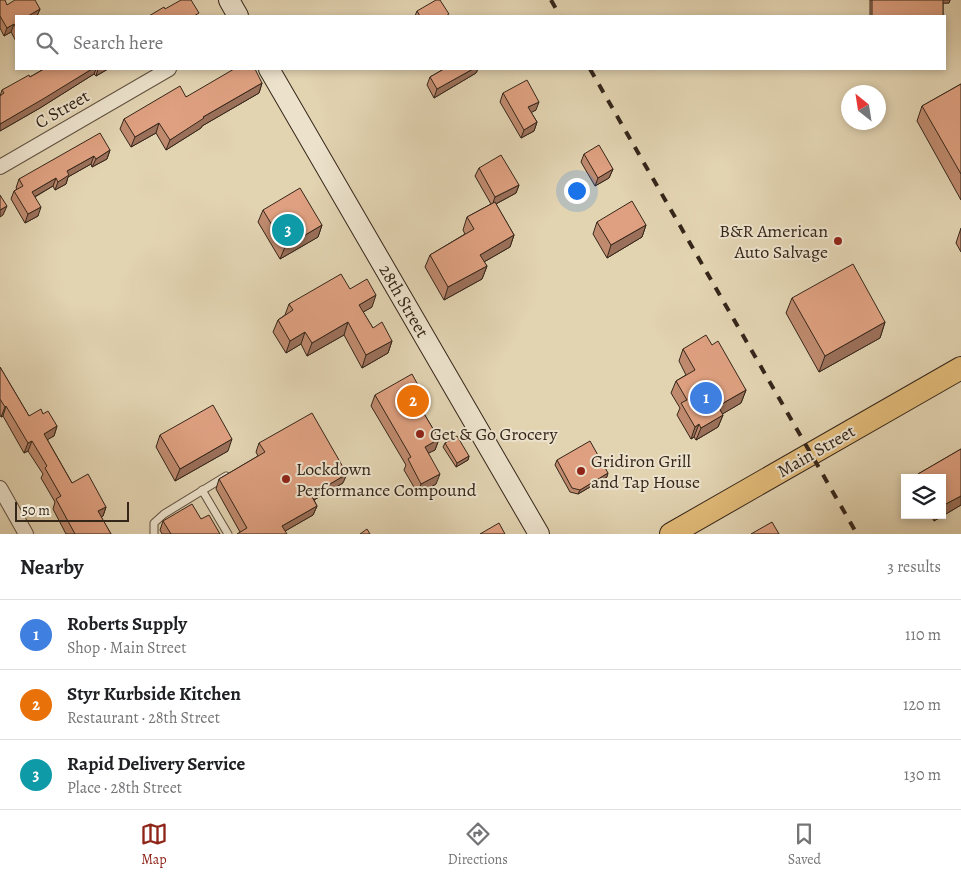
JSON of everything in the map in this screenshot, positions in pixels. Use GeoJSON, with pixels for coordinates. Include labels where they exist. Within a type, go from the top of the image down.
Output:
{"type":"FeatureCollection","features":[{"type":"Feature","properties":{"kind":"main road"},"geometry":{"type":"LineString","coordinates":[[229,0],[237,15]]}},
{"type":"Feature","properties":{"kind":"main road","name":"28th Street"},"geometry":{"type":"LineString","coordinates":[[270,70],[539,534]]}},
{"type":"Feature","properties":{"kind":"main road","name":"Main Street"},"geometry":{"type":"LineString","coordinates":[[671,534],[961,368]]}},
{"type":"Feature","properties":{"kind":"street","name":"C Street"},"geometry":{"type":"LineString","coordinates":[[0,167],[167,70]]}},
{"type":"Feature","properties":{"kind":"street"},"geometry":{"type":"LineString","coordinates":[[0,488],[26,534]]}},
{"type":"Feature","properties":{"kind":"lane"},"geometry":{"type":"LineString","coordinates":[[154,534],[154,523],[164,514],[236,470]]}},
{"type":"Feature","properties":{"kind":"lane"},"geometry":{"type":"LineString","coordinates":[[202,490],[228,534]]}},
{"type":"Feature","properties":{"kind":"building"},"geometry":{"type":"Polygon","coordinates":[[[0,0],[5,0],[7,5],[15,0],[35,0],[40,9],[30,15],[15,15],[15,26],[14,24],[7,28],[0,16],[0,0]]]}},
{"type":"Feature","properties":{"kind":"building"},"geometry":{"type":"Polygon","coordinates":[[[181,0],[191,0],[199,13],[196,15],[151,15],[164,7],[165,9],[181,0]]]}},
{"type":"Feature","properties":{"kind":"building"},"geometry":{"type":"Polygon","coordinates":[[[436,0],[440,0],[449,14],[419,15],[417,11],[436,0]]]}},
{"type":"Feature","properties":{"kind":"building"},"geometry":{"type":"Polygon","coordinates":[[[872,0],[943,0],[943,15],[872,15],[872,0]]]}},
{"type":"Feature","properties":{"kind":"building"},"geometry":{"type":"Polygon","coordinates":[[[42,70],[90,70],[0,124],[0,96],[4,93],[2,90],[29,75],[30,77],[42,70]]]}},
{"type":"Feature","properties":{"kind":"building"},"geometry":{"type":"Polygon","coordinates":[[[232,70],[256,70],[262,83],[203,117],[170,140],[159,123],[135,137],[124,119],[180,86],[186,97],[232,70]]]}},
{"type":"Feature","properties":{"kind":"building"},"geometry":{"type":"Polygon","coordinates":[[[442,70],[471,70],[437,89],[430,77],[442,70]]]}},
{"type":"Feature","properties":{"kind":"building"},"geometry":{"type":"Polygon","coordinates":[[[527,80],[539,102],[528,107],[537,122],[524,130],[503,93],[527,80]]]}},
{"type":"Feature","properties":{"kind":"building"},"geometry":{"type":"Polygon","coordinates":[[[961,84],[961,174],[922,106],[961,84]]]}},
{"type":"Feature","properties":{"kind":"building"},"geometry":{"type":"Polygon","coordinates":[[[100,133],[110,150],[96,159],[94,156],[67,171],[69,175],[58,182],[56,178],[32,192],[41,207],[28,214],[14,191],[23,186],[19,179],[100,133]]]}},
{"type":"Feature","properties":{"kind":"building"},"geometry":{"type":"Polygon","coordinates":[[[599,145],[613,169],[598,178],[584,154],[599,145]]]}},
{"type":"Feature","properties":{"kind":"building"},"geometry":{"type":"Polygon","coordinates":[[[501,155],[519,185],[495,197],[479,168],[501,155]]]}},
{"type":"Feature","properties":{"kind":"building"},"geometry":{"type":"Polygon","coordinates":[[[300,188],[322,225],[285,247],[263,210],[300,188]]]}},
{"type":"Feature","properties":{"kind":"building"},"geometry":{"type":"Polygon","coordinates":[[[0,195],[7,206],[0,210],[0,195]]]}},
{"type":"Feature","properties":{"kind":"building"},"geometry":{"type":"Polygon","coordinates":[[[632,201],[646,225],[611,245],[597,222],[632,201]]]}},
{"type":"Feature","properties":{"kind":"building"},"geometry":{"type":"Polygon","coordinates":[[[495,202],[514,235],[480,255],[487,266],[448,287],[430,255],[474,229],[467,217],[495,202]]]}},
{"type":"Feature","properties":{"kind":"building"},"geometry":{"type":"Polygon","coordinates":[[[853,264],[885,322],[825,356],[792,298],[853,264]]]}},
{"type":"Feature","properties":{"kind":"building"},"geometry":{"type":"Polygon","coordinates":[[[341,274],[350,289],[367,279],[376,295],[359,305],[373,328],[382,322],[392,341],[366,355],[348,322],[312,343],[305,332],[290,341],[278,320],[293,310],[289,304],[341,274]]]}},
{"type":"Feature","properties":{"kind":"building"},"geometry":{"type":"Polygon","coordinates":[[[706,335],[712,345],[718,341],[746,390],[718,406],[723,415],[701,428],[699,424],[695,427],[681,403],[687,400],[676,381],[695,370],[683,349],[706,335]]]}},
{"type":"Feature","properties":{"kind":"building"},"geometry":{"type":"Polygon","coordinates":[[[0,367],[29,416],[41,409],[43,414],[48,411],[57,426],[44,434],[72,483],[88,474],[106,507],[98,511],[111,534],[75,534],[56,499],[61,496],[45,468],[47,466],[32,441],[28,443],[0,399],[0,367]]]}},
{"type":"Feature","properties":{"kind":"building"},"geometry":{"type":"Polygon","coordinates":[[[412,374],[424,396],[416,400],[439,439],[425,447],[440,474],[421,484],[408,459],[411,457],[375,395],[412,374]]]}},
{"type":"Feature","properties":{"kind":"building"},"geometry":{"type":"Polygon","coordinates":[[[213,405],[232,439],[180,469],[160,435],[213,405]]]}},
{"type":"Feature","properties":{"kind":"building","name":"Lockdown Performance Compound"},"geometry":{"type":"Polygon","coordinates":[[[312,413],[347,474],[311,495],[317,506],[282,526],[287,534],[237,534],[247,528],[219,479],[265,452],[259,443],[312,413]]]}},
{"type":"Feature","properties":{"kind":"building"},"geometry":{"type":"Polygon","coordinates":[[[457,436],[469,456],[457,463],[445,443],[457,436]]]}},
{"type":"Feature","properties":{"kind":"building","name":"Gridiron Grill and Tap House"},"geometry":{"type":"Polygon","coordinates":[[[590,441],[608,473],[580,490],[572,488],[557,460],[590,441]]]}},
{"type":"Feature","properties":{"kind":"building"},"geometry":{"type":"Polygon","coordinates":[[[961,449],[961,496],[946,504],[946,474],[918,474],[961,449]]]}},
{"type":"Feature","properties":{"kind":"building"},"geometry":{"type":"Polygon","coordinates":[[[192,504],[201,519],[209,515],[220,534],[171,534],[163,521],[192,504]]]}},
{"type":"Feature","properties":{"kind":"building"},"geometry":{"type":"Polygon","coordinates":[[[772,522],[779,534],[751,534],[772,522]]]}},
{"type":"Feature","properties":{"kind":"building"},"geometry":{"type":"Polygon","coordinates":[[[499,523],[505,534],[480,534],[499,523]]]}},
{"type":"Feature","properties":{"kind":"building"},"geometry":{"type":"Polygon","coordinates":[[[367,529],[370,534],[360,534],[367,529]]]}},
{"type":"Feature","properties":{"kind":"railway"},"geometry":{"type":"LineString","coordinates":[[551,0],[559,15]]}},
{"type":"Feature","properties":{"kind":"railway"},"geometry":{"type":"LineString","coordinates":[[591,70],[857,534]]}},
{"type":"Feature","properties":{"kind":"place","name":"Rapid Delivery Service"},"geometry":{"type":"Point","coordinates":[288,230]}},
{"type":"Feature","properties":{"kind":"place","name":"B&R American Auto Salvage"},"geometry":{"type":"Point","coordinates":[838,241]}},
{"type":"Feature","properties":{"kind":"place","name":"Roberts Supply"},"geometry":{"type":"Point","coordinates":[706,398]}},
{"type":"Feature","properties":{"kind":"place","name":"Styr Kurbside Kitchen"},"geometry":{"type":"Point","coordinates":[413,401]}},
{"type":"Feature","properties":{"kind":"place","name":"Get & Go Grocery"},"geometry":{"type":"Point","coordinates":[420,434]}},
{"type":"Feature","properties":{"kind":"place","name":"Gridiron Grill and Tap House"},"geometry":{"type":"Point","coordinates":[581,471]}},
{"type":"Feature","properties":{"kind":"place","name":"Lockdown Performance Compound"},"geometry":{"type":"Point","coordinates":[286,479]}}]}
